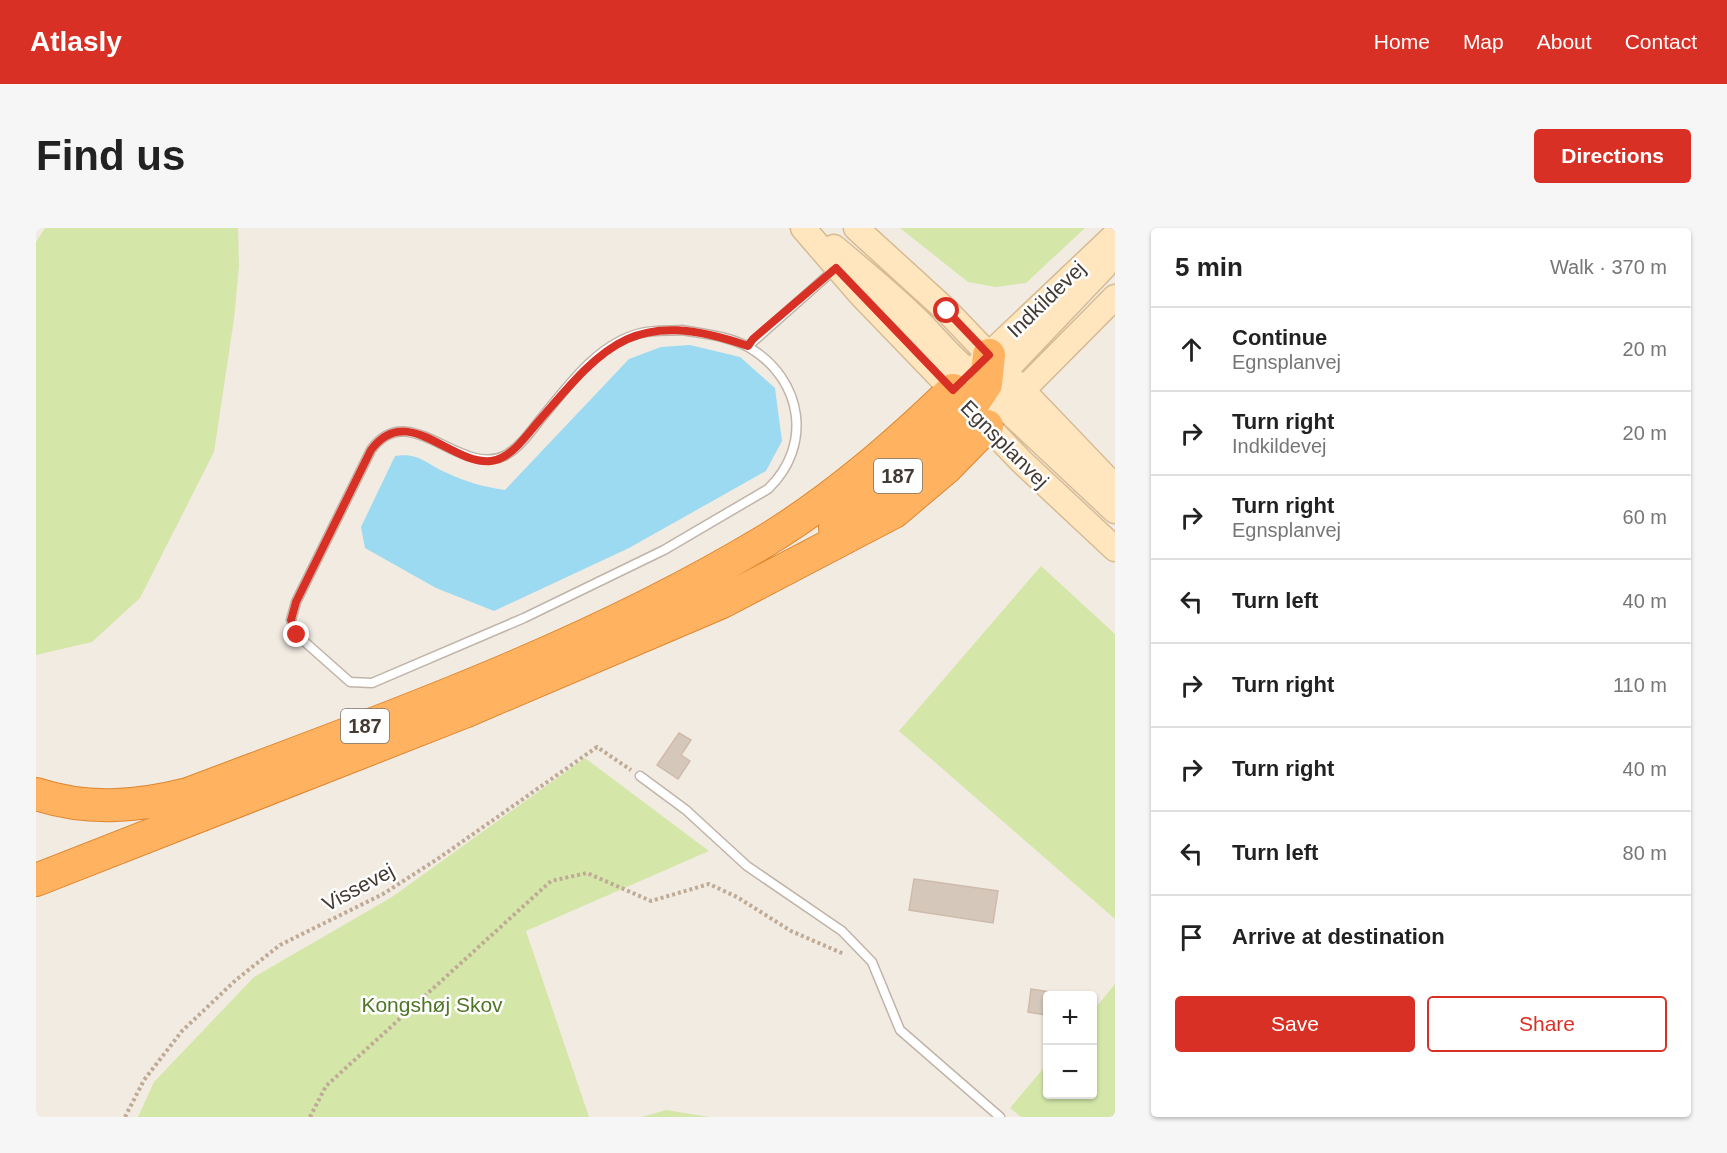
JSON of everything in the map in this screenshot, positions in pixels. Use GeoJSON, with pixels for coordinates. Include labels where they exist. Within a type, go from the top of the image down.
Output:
{"type":"FeatureCollection","features":[{"type":"Feature","properties":{"kind":"highway","name":"187"},"geometry":{"type":"LineString","coordinates":[[36,880],[464,712],[722,602],[776,576],[894,512],[946,468],[985,390]]}},
{"type":"Feature","properties":{"kind":"highway","name":"187"},"geometry":{"type":"LineString","coordinates":[[36,794],[59,802],[104,806],[146,804],[188,794],[415,706],[591,632],[680,590],[767,540],[861,472],[912,430],[985,390]]}},
{"type":"Feature","properties":{"kind":"main road","name":"Egnsplanvej"},"geometry":{"type":"LineString","coordinates":[[803,228],[836,268],[985,390],[1023,390],[1115,487]]}},
{"type":"Feature","properties":{"kind":"main road"},"geometry":{"type":"LineString","coordinates":[[812,228],[912,314],[985,390],[1115,511]]}},
{"type":"Feature","properties":{"kind":"main road","name":"Egnsplanvej"},"geometry":{"type":"LineString","coordinates":[[856,228],[901,267],[985,390],[1115,549]]}},
{"type":"Feature","properties":{"kind":"main road","name":"Indkildevej"},"geometry":{"type":"LineString","coordinates":[[985,390],[1115,235]]}},
{"type":"Feature","properties":{"kind":"main road"},"geometry":{"type":"LineString","coordinates":[[985,390],[1103,268],[1115,249]]}},
{"type":"Feature","properties":{"kind":"main road"},"geometry":{"type":"LineString","coordinates":[[1023,390],[1115,297]]}},
{"type":"Feature","properties":{"kind":"lane"},"geometry":{"type":"LineString","coordinates":[[748,346],[753,339],[836,268]]}},
{"type":"Feature","properties":{"kind":"lane"},"geometry":{"type":"LineString","coordinates":[[682,330],[720,337],[748,346],[768,363],[789,391],[797,423],[797,441],[792,458],[783,475],[768,489],[664,550],[524,618],[372,683],[350,682],[297,635],[291,620],[296,602],[371,450],[380,438],[405,431],[414,432],[466,455],[492,461],[506,455],[519,444],[584,369],[610,347],[641,333],[682,330]]}},
{"type":"Feature","properties":{"kind":"lane"},"geometry":{"type":"LineString","coordinates":[[640,776],[686,810],[747,866],[842,931],[872,962],[900,1030],[1000,1117]]}},
{"type":"Feature","properties":{"kind":"path","name":"Vissevej"},"geometry":{"type":"LineString","coordinates":[[125,1117],[144,1080],[182,1031],[237,979],[280,945],[382,894],[597,747],[640,776]]}},
{"type":"Feature","properties":{"kind":"path"},"geometry":{"type":"LineString","coordinates":[[310,1117],[326,1086],[551,881],[587,873],[651,901],[709,884],[737,897],[791,931],[843,953],[872,962]]}},
{"type":"Feature","properties":{"kind":"green space"},"geometry":{"type":"Polygon","coordinates":[[[45,228],[238,228],[239,266],[234,319],[214,452],[140,598],[92,642],[36,655],[36,242],[45,228]]]}},
{"type":"Feature","properties":{"kind":"green space"},"geometry":{"type":"Polygon","coordinates":[[[900,228],[1085,228],[1026,283],[996,287],[968,282],[900,228]]]}},
{"type":"Feature","properties":{"kind":"green space"},"geometry":{"type":"Polygon","coordinates":[[[1041,566],[1115,634],[1115,919],[899,731],[1041,566]]]}},
{"type":"Feature","properties":{"kind":"green space","name":"Kongshøj Skov"},"geometry":{"type":"Polygon","coordinates":[[[585,758],[709,851],[526,931],[589,1117],[138,1117],[154,1082],[254,977],[392,897],[585,758]]]}},
{"type":"Feature","properties":{"kind":"green space"},"geometry":{"type":"Polygon","coordinates":[[[1115,984],[1115,1117],[1021,1117],[1010,1108],[1043,1069],[1043,1099],[1097,1099],[1097,1006],[1115,984]]]}},
{"type":"Feature","properties":{"kind":"green space"},"geometry":{"type":"Polygon","coordinates":[[[666,1110],[709,1117],[642,1117],[666,1110]]]}},
{"type":"Feature","properties":{"kind":"water"},"geometry":{"type":"Polygon","coordinates":[[[690,345],[740,357],[775,388],[782,441],[766,471],[629,548],[494,611],[436,588],[365,548],[361,527],[395,456],[416,457],[461,479],[505,490],[629,359],[661,347],[690,345]]]}},
{"type":"Feature","properties":{"kind":"building"},"geometry":{"type":"Polygon","coordinates":[[[679,733],[691,740],[681,755],[690,761],[678,779],[657,765],[679,733]]]}},
{"type":"Feature","properties":{"kind":"building"},"geometry":{"type":"Polygon","coordinates":[[[914,879],[998,891],[993,923],[909,910],[914,879]]]}},
{"type":"Feature","properties":{"kind":"building"},"geometry":{"type":"Polygon","coordinates":[[[1031,989],[1044,991],[1043,1014],[1028,1012],[1031,989]]]}},
{"type":"Feature","properties":{"kind":"route"},"geometry":{"type":"LineString","coordinates":[[297,635],[291,620],[296,602],[371,450],[380,438],[393,433],[414,432],[466,455],[492,461],[506,455],[519,444],[584,369],[610,347],[641,333],[682,330],[720,337],[748,346],[753,339],[836,268],[953,390],[989,355],[947,311]]}}]}
